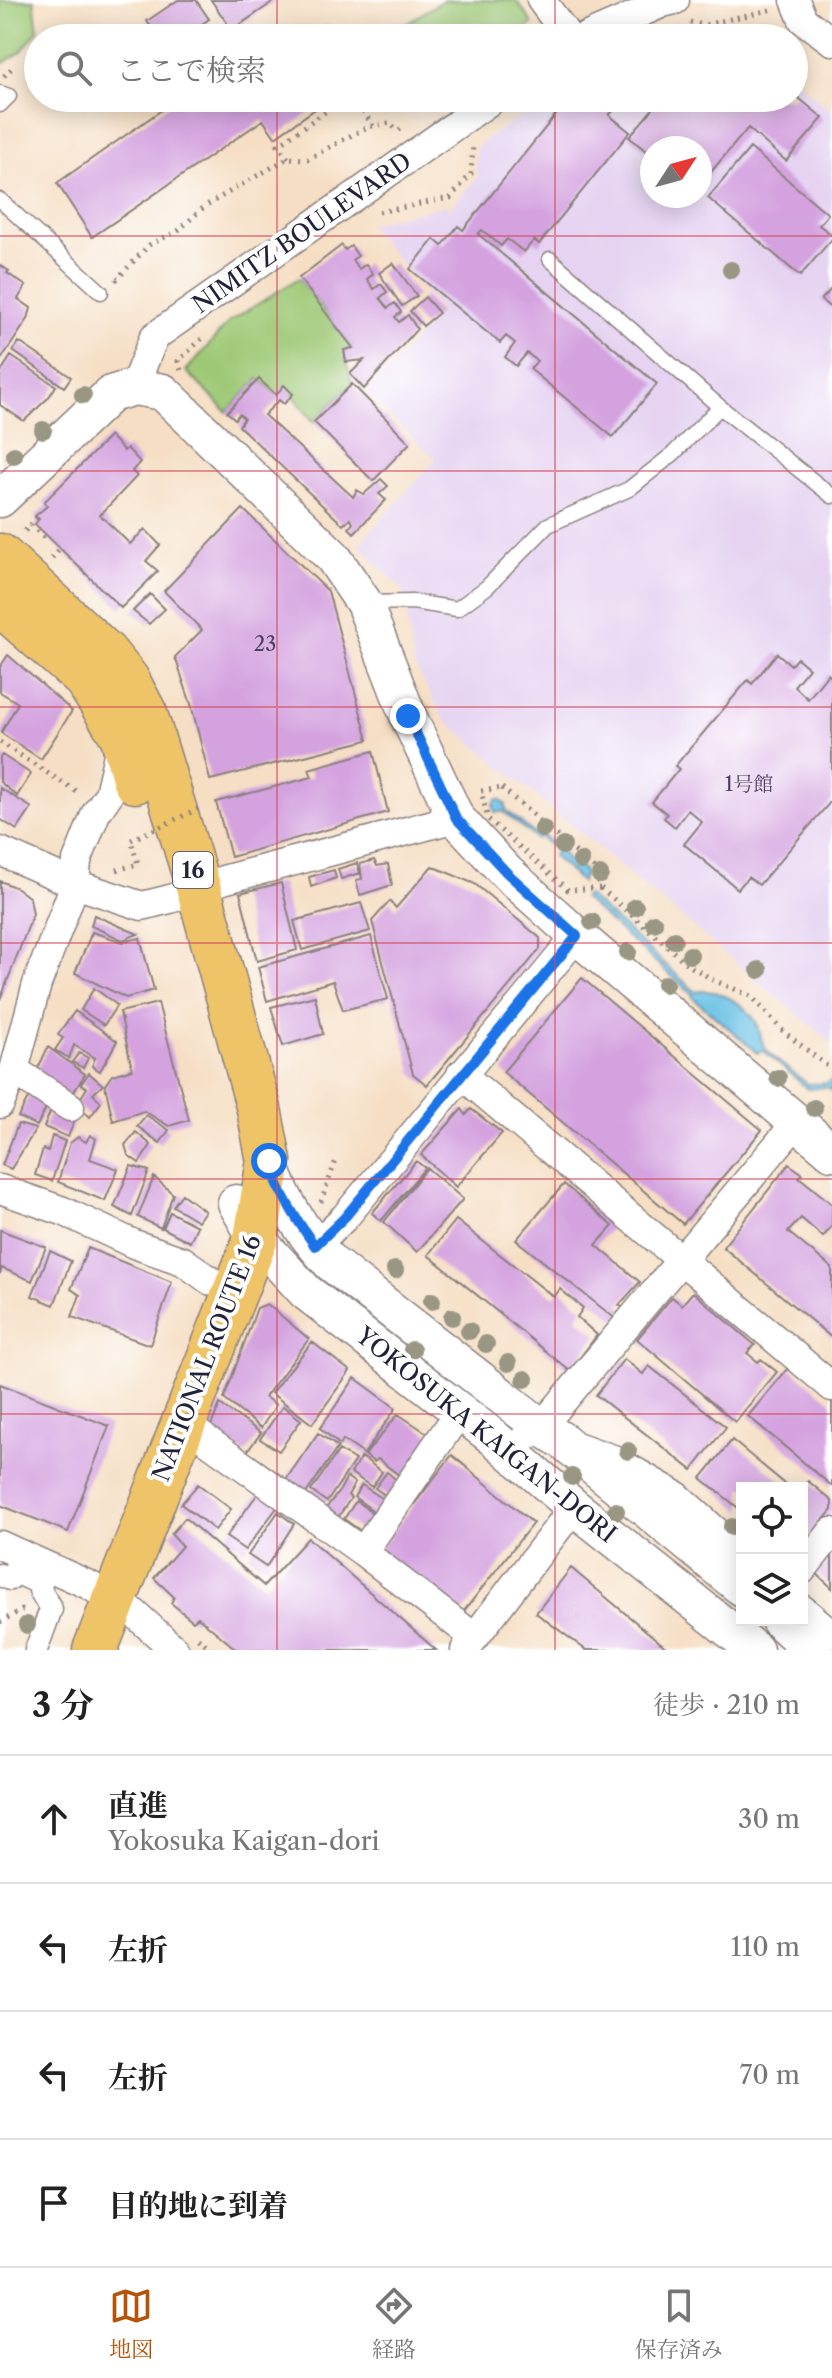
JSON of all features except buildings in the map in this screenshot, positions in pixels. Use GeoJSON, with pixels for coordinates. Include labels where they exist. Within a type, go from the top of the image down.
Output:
{"type":"FeatureCollection","features":[{"type":"Feature","properties":{"kind":"highway","name":"NATIONAL ROUTE 16"},"geometry":{"type":"LineString","coordinates":[[13,543],[127,680],[145,714],[238,1161],[246,1220],[199,1304],[102,1593],[95,1650]]}},
{"type":"Feature","properties":{"kind":"highway","name":"NATIONAL ROUTE 16"},"geometry":{"type":"LineString","coordinates":[[0,603],[86,679],[122,735],[184,895],[259,1109],[269,1161],[246,1220],[183,1423],[102,1593],[65,1650]]}},
{"type":"Feature","properties":{"kind":"street"},"geometry":{"type":"LineString","coordinates":[[541,0],[559,24]]}},
{"type":"Feature","properties":{"kind":"street"},"geometry":{"type":"LineString","coordinates":[[615,24],[663,3],[682,11]]}},
{"type":"Feature","properties":{"kind":"street"},"geometry":{"type":"LineString","coordinates":[[786,4],[832,41]]}},
{"type":"Feature","properties":{"kind":"street","name":"NIMITZ BOULEVARD"},"geometry":{"type":"LineString","coordinates":[[134,387],[154,337],[492,112]]}},
{"type":"Feature","properties":{"kind":"street"},"geometry":{"type":"LineString","coordinates":[[0,499],[111,394],[134,387],[163,392],[333,557],[364,603],[408,716],[456,818],[507,873],[577,936],[832,1152]]}},
{"type":"Feature","properties":{"kind":"street"},"geometry":{"type":"LineString","coordinates":[[0,1104],[14,1070],[37,984],[75,884],[77,861],[96,813],[109,794],[122,735]]}},
{"type":"Feature","properties":{"kind":"street"},"geometry":{"type":"LineString","coordinates":[[0,851],[75,884],[142,906],[223,880],[456,818]]}},
{"type":"Feature","properties":{"kind":"street"},"geometry":{"type":"LineString","coordinates":[[315,1246],[345,1217],[577,936]]}},
{"type":"Feature","properties":{"kind":"street"},"geometry":{"type":"LineString","coordinates":[[14,1070],[70,1107]]}},
{"type":"Feature","properties":{"kind":"street"},"geometry":{"type":"LineString","coordinates":[[461,1074],[832,1387]]}},
{"type":"Feature","properties":{"kind":"street"},"geometry":{"type":"LineString","coordinates":[[507,1449],[552,1434],[681,1260],[797,1122]]}},
{"type":"Feature","properties":{"kind":"street","name":"YOKOSUKA KAIGAN-DORI"},"geometry":{"type":"LineString","coordinates":[[269,1161],[293,1216],[331,1263],[552,1434],[736,1583]]}},
{"type":"Feature","properties":{"kind":"street"},"geometry":{"type":"LineString","coordinates":[[0,1189],[63,1211],[134,1244],[183,1261],[211,1281]]}},
{"type":"Feature","properties":{"kind":"street","name":"YOKOSUKA KAIGAN-DORI"},"geometry":{"type":"LineString","coordinates":[[246,1220],[306,1292],[460,1411],[574,1507],[755,1650]]}},
{"type":"Feature","properties":{"kind":"street"},"geometry":{"type":"LineString","coordinates":[[363,1552],[460,1411]]}},
{"type":"Feature","properties":{"kind":"street"},"geometry":{"type":"LineString","coordinates":[[183,1423],[363,1552],[470,1643],[574,1507]]}},
{"type":"Feature","properties":{"kind":"street"},"geometry":{"type":"LineString","coordinates":[[552,1434],[613,1459],[677,1496],[741,1554]]}},
{"type":"Feature","properties":{"kind":"street"},"geometry":{"type":"LineString","coordinates":[[808,1562],[832,1532]]}},
{"type":"Feature","properties":{"kind":"street"},"geometry":{"type":"LineString","coordinates":[[0,1545],[102,1593],[134,1613],[175,1650]]}},
{"type":"Feature","properties":{"kind":"street"},"geometry":{"type":"LineString","coordinates":[[0,1575],[10,1579],[14,1571],[41,1584],[40,1590],[51,1609],[36,1650]]}},
{"type":"Feature","properties":{"kind":"street"},"geometry":{"type":"LineString","coordinates":[[808,1614],[832,1634]]}},
{"type":"Feature","properties":{"kind":"street"},"geometry":{"type":"LineString","coordinates":[[786,1626],[812,1650]]}},
{"type":"Feature","properties":{"kind":"lane"},"geometry":{"type":"LineString","coordinates":[[0,93],[9,96],[0,105]]}},
{"type":"Feature","properties":{"kind":"lane"},"geometry":{"type":"LineString","coordinates":[[0,200],[101,292]]}},
{"type":"Feature","properties":{"kind":"lane"},"geometry":{"type":"LineString","coordinates":[[550,259],[720,407],[832,496]]}},
{"type":"Feature","properties":{"kind":"lane"},"geometry":{"type":"LineString","coordinates":[[364,603],[413,602],[457,609],[487,587],[548,525],[629,489],[673,454],[720,407]]}},
{"type":"Feature","properties":{"kind":"path"},"geometry":{"type":"LineString","coordinates":[[708,24],[786,4]]}},
{"type":"Feature","properties":{"kind":"path"},"geometry":{"type":"LineString","coordinates":[[682,11],[702,24]]}},
{"type":"Feature","properties":{"kind":"path"},"geometry":{"type":"LineString","coordinates":[[288,158],[278,145],[325,112]]}},
{"type":"Feature","properties":{"kind":"path"},"geometry":{"type":"LineString","coordinates":[[364,112],[373,126]]}},
{"type":"Feature","properties":{"kind":"path"},"geometry":{"type":"LineString","coordinates":[[105,269],[117,279],[149,245],[179,230],[205,206],[288,158],[308,159],[373,126],[390,123],[398,131],[409,123]]}},
{"type":"Feature","properties":{"kind":"path"},"geometry":{"type":"LineString","coordinates":[[369,214],[450,198],[471,174],[474,140]]}},
{"type":"Feature","properties":{"kind":"path"},"geometry":{"type":"LineString","coordinates":[[182,376],[178,361],[209,332]]}},
{"type":"Feature","properties":{"kind":"path"},"geometry":{"type":"LineString","coordinates":[[13,543],[37,517]]}},
{"type":"Feature","properties":{"kind":"path"},"geometry":{"type":"LineString","coordinates":[[31,525],[46,540]]}},
{"type":"Feature","properties":{"kind":"path"},"geometry":{"type":"LineString","coordinates":[[52,558],[60,548]]}},
{"type":"Feature","properties":{"kind":"path"},"geometry":{"type":"LineString","coordinates":[[0,742],[89,799]]}},
{"type":"Feature","properties":{"kind":"path"},"geometry":{"type":"LineString","coordinates":[[601,888],[568,890],[488,819],[481,791],[502,788],[593,867],[601,888],[687,964],[713,980],[751,996],[783,1031],[832,1070]]}},
{"type":"Feature","properties":{"kind":"path"},"geometry":{"type":"LineString","coordinates":[[112,872],[138,864],[131,840],[198,809]]}},
{"type":"Feature","properties":{"kind":"path"},"geometry":{"type":"LineString","coordinates":[[319,1206],[336,1160]]}},
{"type":"Feature","properties":{"kind":"shaded area"},"geometry":{"type":"Polygon","coordinates":[[[808,91],[832,111],[832,1043],[444,719],[414,665],[403,590],[359,545],[436,459],[366,394],[441,311],[368,224],[446,205],[450,209],[479,174],[476,170],[476,149],[480,143],[528,112],[808,112],[808,91]]]}},
{"type":"Feature","properties":{"kind":"green space"},"geometry":{"type":"Polygon","coordinates":[[[0,0],[34,0],[37,24],[24,24],[24,48],[0,65],[0,0]]]}},
{"type":"Feature","properties":{"kind":"green space"},"geometry":{"type":"Polygon","coordinates":[[[443,0],[516,0],[533,24],[406,24],[443,0]]]}},
{"type":"Feature","properties":{"kind":"green space"},"geometry":{"type":"Polygon","coordinates":[[[299,278],[353,348],[344,351],[352,384],[314,422],[285,386],[276,395],[259,379],[227,412],[186,371],[229,322],[299,278]]]}},
{"type":"Feature","properties":{"kind":"water"},"geometry":{"type":"Polygon","coordinates":[[[500,799],[506,810],[536,835],[539,832],[558,847],[566,859],[580,866],[585,874],[581,882],[553,856],[556,851],[539,836],[536,839],[504,812],[495,812],[493,804],[500,799]]]}},
{"type":"Feature","properties":{"kind":"water"},"geometry":{"type":"Polygon","coordinates":[[[587,895],[696,992],[722,995],[745,1009],[756,1022],[767,1051],[784,1066],[808,1084],[832,1080],[832,1091],[827,1087],[808,1089],[762,1050],[758,1053],[583,898],[587,895]]]}},
{"type":"Feature","properties":{"kind":"route"},"geometry":{"type":"LineString","coordinates":[[269,1161],[293,1216],[315,1246],[345,1217],[577,936],[507,873],[456,818],[408,716]]}}]}
